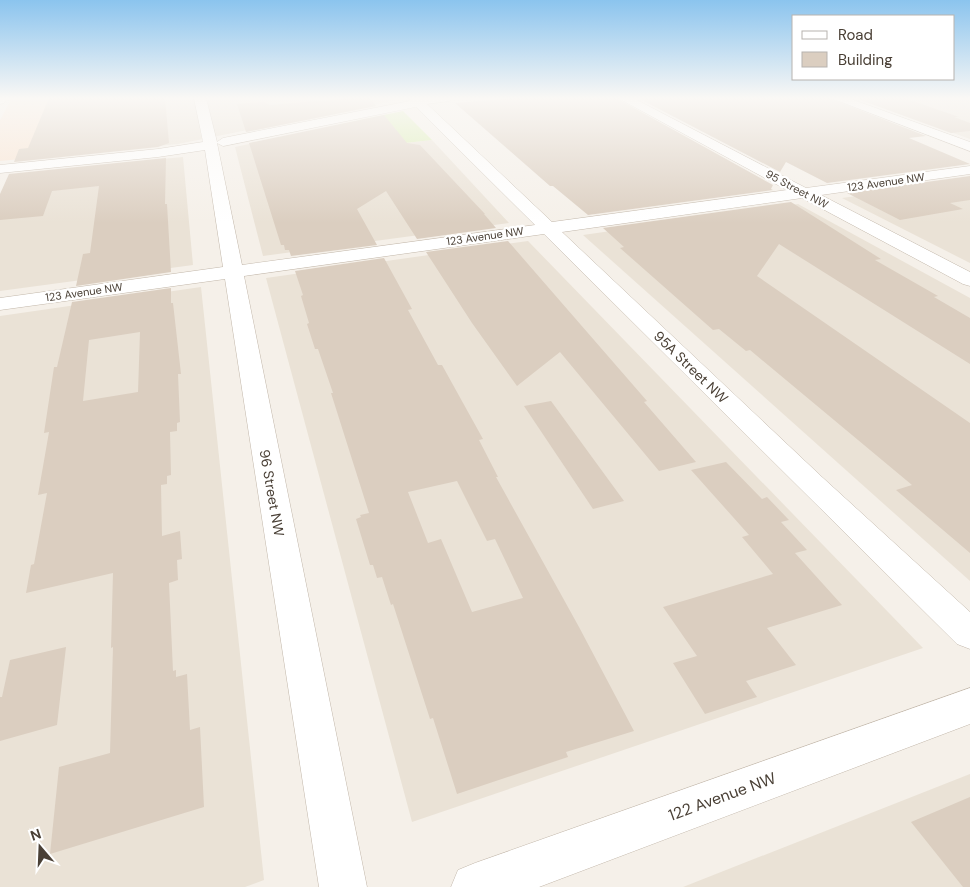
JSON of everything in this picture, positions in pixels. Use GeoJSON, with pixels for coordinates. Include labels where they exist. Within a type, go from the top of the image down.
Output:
{"type":"FeatureCollection","features":[{"type":"Feature","properties":{"kind":"street","name":"96 Street NW"},"geometry":{"type":"LineString","coordinates":[[213,139],[232,271],[343,887]]}},
{"type":"Feature","properties":{"kind":"street"},"geometry":{"type":"LineString","coordinates":[[0,169],[158,154],[240,139]]}},
{"type":"Feature","properties":{"kind":"street","name":"95A Street NW"},"geometry":{"type":"LineString","coordinates":[[457,139],[812,484],[970,634]]}},
{"type":"Feature","properties":{"kind":"street","name":"95 Street NW"},"geometry":{"type":"LineString","coordinates":[[702,139],[970,280]]}},
{"type":"Feature","properties":{"kind":"street"},"geometry":{"type":"LineString","coordinates":[[949,139],[970,147]]}},
{"type":"Feature","properties":{"kind":"street","name":"123 Avenue NW"},"geometry":{"type":"LineString","coordinates":[[0,304],[970,170]]}},
{"type":"Feature","properties":{"kind":"street","name":"122 Avenue NW"},"geometry":{"type":"LineString","coordinates":[[475,887],[970,706]]}},
{"type":"Feature","properties":{"kind":"shaded area"},"geometry":{"type":"Polygon","coordinates":[[[0,139],[79,139],[75,154],[0,161],[0,139]]]}},
{"type":"Feature","properties":{"kind":"shaded area"},"geometry":{"type":"Polygon","coordinates":[[[88,139],[201,139],[178,144],[85,153],[88,139]]]}},
{"type":"Feature","properties":{"kind":"shaded area"},"geometry":{"type":"Polygon","coordinates":[[[270,139],[336,139],[342,150],[432,140],[509,223],[263,256],[235,147],[270,139]]]}},
{"type":"Feature","properties":{"kind":"shaded area"},"geometry":{"type":"Polygon","coordinates":[[[183,157],[193,265],[0,291],[0,204],[69,168],[183,157]]]}},
{"type":"Feature","properties":{"kind":"shaded area"},"geometry":{"type":"Polygon","coordinates":[[[970,180],[970,263],[842,198],[970,180]]]}},
{"type":"Feature","properties":{"kind":"shaded area"},"geometry":{"type":"Polygon","coordinates":[[[798,204],[970,298],[970,581],[583,235],[798,204]]]}},
{"type":"Feature","properties":{"kind":"shaded area"},"geometry":{"type":"Polygon","coordinates":[[[528,241],[923,648],[412,822],[266,278],[528,241]]]}},
{"type":"Feature","properties":{"kind":"shaded area"},"geometry":{"type":"Polygon","coordinates":[[[201,287],[264,880],[245,887],[0,887],[0,316],[201,287]]]}},
{"type":"Feature","properties":{"kind":"shaded area"},"geometry":{"type":"Polygon","coordinates":[[[970,774],[970,887],[683,887],[970,774]]]}},
{"type":"Feature","properties":{"kind":"green space"},"geometry":{"type":"Polygon","coordinates":[[[336,139],[432,140],[342,150],[336,139]]]}},
{"type":"Feature","properties":{"kind":"building"},"geometry":{"type":"Polygon","coordinates":[[[32,139],[169,139],[169,143],[158,147],[14,162],[19,149],[28,148],[32,139]]]}},
{"type":"Feature","properties":{"kind":"building"},"geometry":{"type":"Polygon","coordinates":[[[266,139],[404,139],[407,143],[420,145],[496,228],[417,239],[386,191],[357,209],[377,245],[291,256],[289,250],[285,250],[284,245],[281,245],[249,143],[266,139]]]}},
{"type":"Feature","properties":{"kind":"building"},"geometry":{"type":"Polygon","coordinates":[[[497,139],[691,139],[773,185],[771,189],[773,190],[588,215],[553,186],[550,186],[497,139]]]}},
{"type":"Feature","properties":{"kind":"building"},"geometry":{"type":"Polygon","coordinates":[[[717,139],[912,139],[970,164],[827,183],[786,162],[780,172],[717,139]]]}},
{"type":"Feature","properties":{"kind":"building"},"geometry":{"type":"Polygon","coordinates":[[[166,158],[165,204],[167,204],[171,272],[76,286],[83,254],[90,253],[99,186],[52,191],[43,216],[0,220],[0,194],[9,174],[166,158]]]}},
{"type":"Feature","properties":{"kind":"building"},"geometry":{"type":"Polygon","coordinates":[[[970,176],[970,200],[950,203],[963,209],[900,220],[847,193],[970,176]]]}},
{"type":"Feature","properties":{"kind":"building"},"geometry":{"type":"Polygon","coordinates":[[[791,202],[881,259],[875,260],[938,296],[934,297],[970,318],[970,364],[779,244],[757,276],[970,423],[970,553],[896,490],[912,485],[750,350],[746,351],[719,329],[713,330],[620,248],[624,247],[603,228],[791,202]]]}},
{"type":"Feature","properties":{"kind":"building"},"geometry":{"type":"Polygon","coordinates":[[[508,241],[647,401],[644,402],[696,462],[659,471],[560,352],[517,386],[472,323],[426,252],[508,241]]]}},
{"type":"Feature","properties":{"kind":"building"},"geometry":{"type":"Polygon","coordinates":[[[384,258],[412,309],[408,310],[438,365],[442,365],[483,439],[479,440],[498,477],[496,477],[634,731],[566,752],[568,757],[457,794],[433,718],[430,719],[393,604],[391,605],[382,577],[377,578],[373,565],[370,565],[356,519],[361,517],[360,515],[369,513],[331,393],[333,393],[307,324],[309,323],[301,296],[303,295],[295,271],[384,258]],[[457,481],[408,492],[428,543],[441,539],[472,612],[523,598],[495,539],[487,541],[457,481]]]}},
{"type":"Feature","properties":{"kind":"building"},"geometry":{"type":"Polygon","coordinates":[[[171,288],[171,303],[173,303],[181,374],[178,374],[180,422],[177,423],[177,431],[170,432],[171,475],[167,476],[167,484],[161,485],[162,536],[180,531],[182,559],[177,560],[178,580],[169,583],[173,671],[176,670],[176,677],[187,674],[190,730],[200,727],[204,807],[50,854],[59,767],[110,753],[113,573],[26,593],[31,565],[34,564],[47,493],[38,495],[49,432],[44,433],[54,367],[57,367],[72,302],[171,288]],[[140,332],[89,340],[83,401],[138,392],[140,332]]]}},
{"type":"Feature","properties":{"kind":"building"},"geometry":{"type":"Polygon","coordinates":[[[551,401],[624,501],[593,509],[524,406],[551,401]]]}},
{"type":"Feature","properties":{"kind":"building"},"geometry":{"type":"Polygon","coordinates":[[[726,462],[762,499],[767,497],[789,520],[781,522],[807,550],[795,553],[842,605],[767,628],[796,665],[746,681],[757,697],[705,714],[673,663],[697,656],[663,607],[773,574],[742,537],[749,535],[691,470],[726,462]]]}},
{"type":"Feature","properties":{"kind":"building"},"geometry":{"type":"Polygon","coordinates":[[[66,647],[57,725],[0,741],[0,697],[2,697],[10,660],[66,647]]]}},
{"type":"Feature","properties":{"kind":"building"},"geometry":{"type":"Polygon","coordinates":[[[970,797],[970,887],[963,887],[911,822],[970,797]]]}}]}
